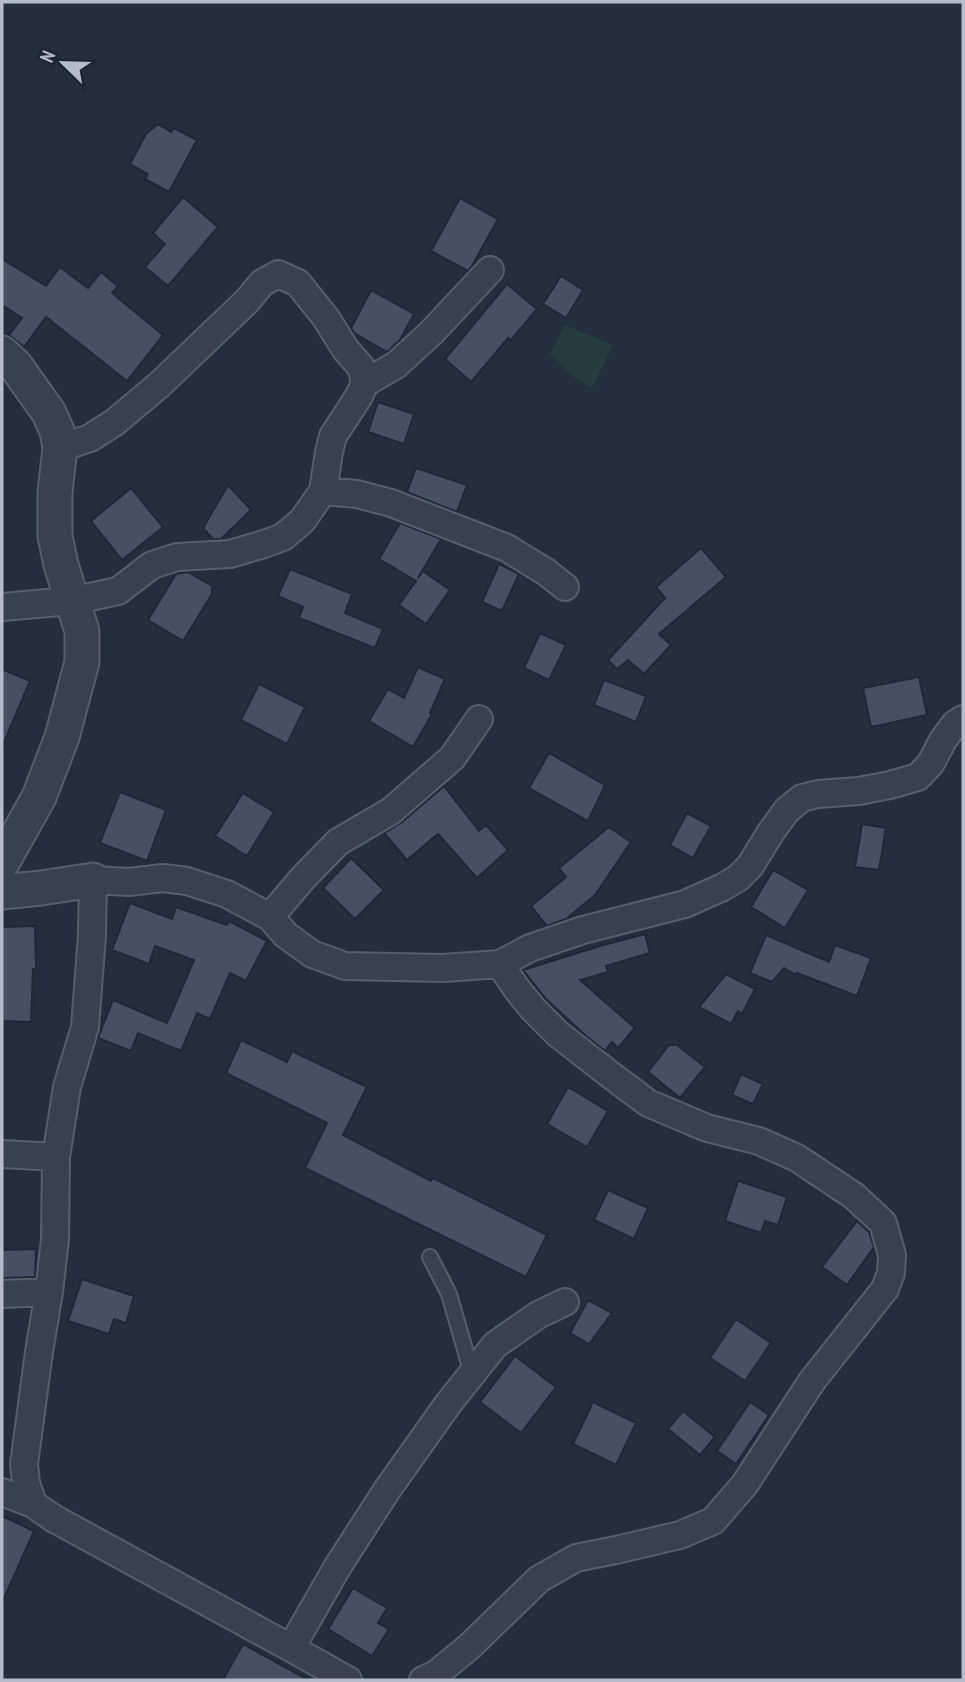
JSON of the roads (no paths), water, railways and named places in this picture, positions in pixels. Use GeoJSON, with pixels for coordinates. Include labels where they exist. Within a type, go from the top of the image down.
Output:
{"type":"FeatureCollection","features":[{"type":"Feature","properties":{"kind":"street"},"geometry":{"type":"LineString","coordinates":[[2,607],[71,601],[118,591],[152,565],[177,557],[230,554],[283,537],[302,521],[323,491],[333,436],[365,383],[396,365],[414,349],[490,270]]}},
{"type":"Feature","properties":{"kind":"street"},"geometry":{"type":"LineString","coordinates":[[60,448],[90,438],[115,422],[159,385],[247,301],[262,283],[278,274],[298,283],[326,318],[360,367],[365,383]]}},
{"type":"Feature","properties":{"kind":"street"},"geometry":{"type":"LineString","coordinates":[[2,353],[15,365],[49,413],[57,430],[60,448],[55,492],[55,536],[71,601],[82,631],[82,662],[62,737],[39,797],[2,863]]}},
{"type":"Feature","properties":{"kind":"street"},"geometry":{"type":"LineString","coordinates":[[323,491],[357,494],[391,503],[507,548],[565,587]]}},
{"type":"Feature","properties":{"kind":"street"},"geometry":{"type":"LineString","coordinates":[[270,917],[338,842],[391,811],[452,758],[479,719]]}},
{"type":"Feature","properties":{"kind":"street"},"geometry":{"type":"LineString","coordinates":[[2,892],[93,880],[129,882],[163,878],[187,881],[227,894],[270,917],[286,935],[312,954],[345,966],[443,968],[500,964],[530,948],[583,930],[685,904],[723,887],[738,878],[750,866],[787,810],[802,798],[818,794],[859,792],[919,777],[955,724],[963,719]]}},
{"type":"Feature","properties":{"kind":"street"},"geometry":{"type":"LineString","coordinates":[[33,1504],[26,1483],[24,1464],[55,1239],[56,1157],[67,1087],[85,1027],[93,880]]}},
{"type":"Feature","properties":{"kind":"street"},"geometry":{"type":"LineString","coordinates":[[423,1680],[436,1674],[470,1646],[539,1579],[576,1558],[680,1535],[713,1521],[745,1485],[812,1381],[885,1290],[891,1273],[892,1255],[883,1223],[854,1196],[797,1158],[759,1140],[708,1128],[648,1102],[558,1034],[533,1009],[500,964]]}},
{"type":"Feature","properties":{"kind":"street"},"geometry":{"type":"LineString","coordinates":[[2,1154],[56,1157]]}},
{"type":"Feature","properties":{"kind":"street"},"geometry":{"type":"LineString","coordinates":[[2,1294],[49,1292]]}},
{"type":"Feature","properties":{"kind":"street"},"geometry":{"type":"LineString","coordinates":[[291,1648],[338,1566],[447,1404],[495,1345],[538,1315],[565,1302]]}},
{"type":"Feature","properties":{"kind":"street"},"geometry":{"type":"LineString","coordinates":[[2,1461],[27,1441]]}},
{"type":"Feature","properties":{"kind":"street"},"geometry":{"type":"LineString","coordinates":[[2,1492],[33,1504],[348,1680]]}},
{"type":"Feature","properties":{"kind":"lane"},"geometry":{"type":"LineString","coordinates":[[430,1256],[449,1294],[472,1374]]}}]}
